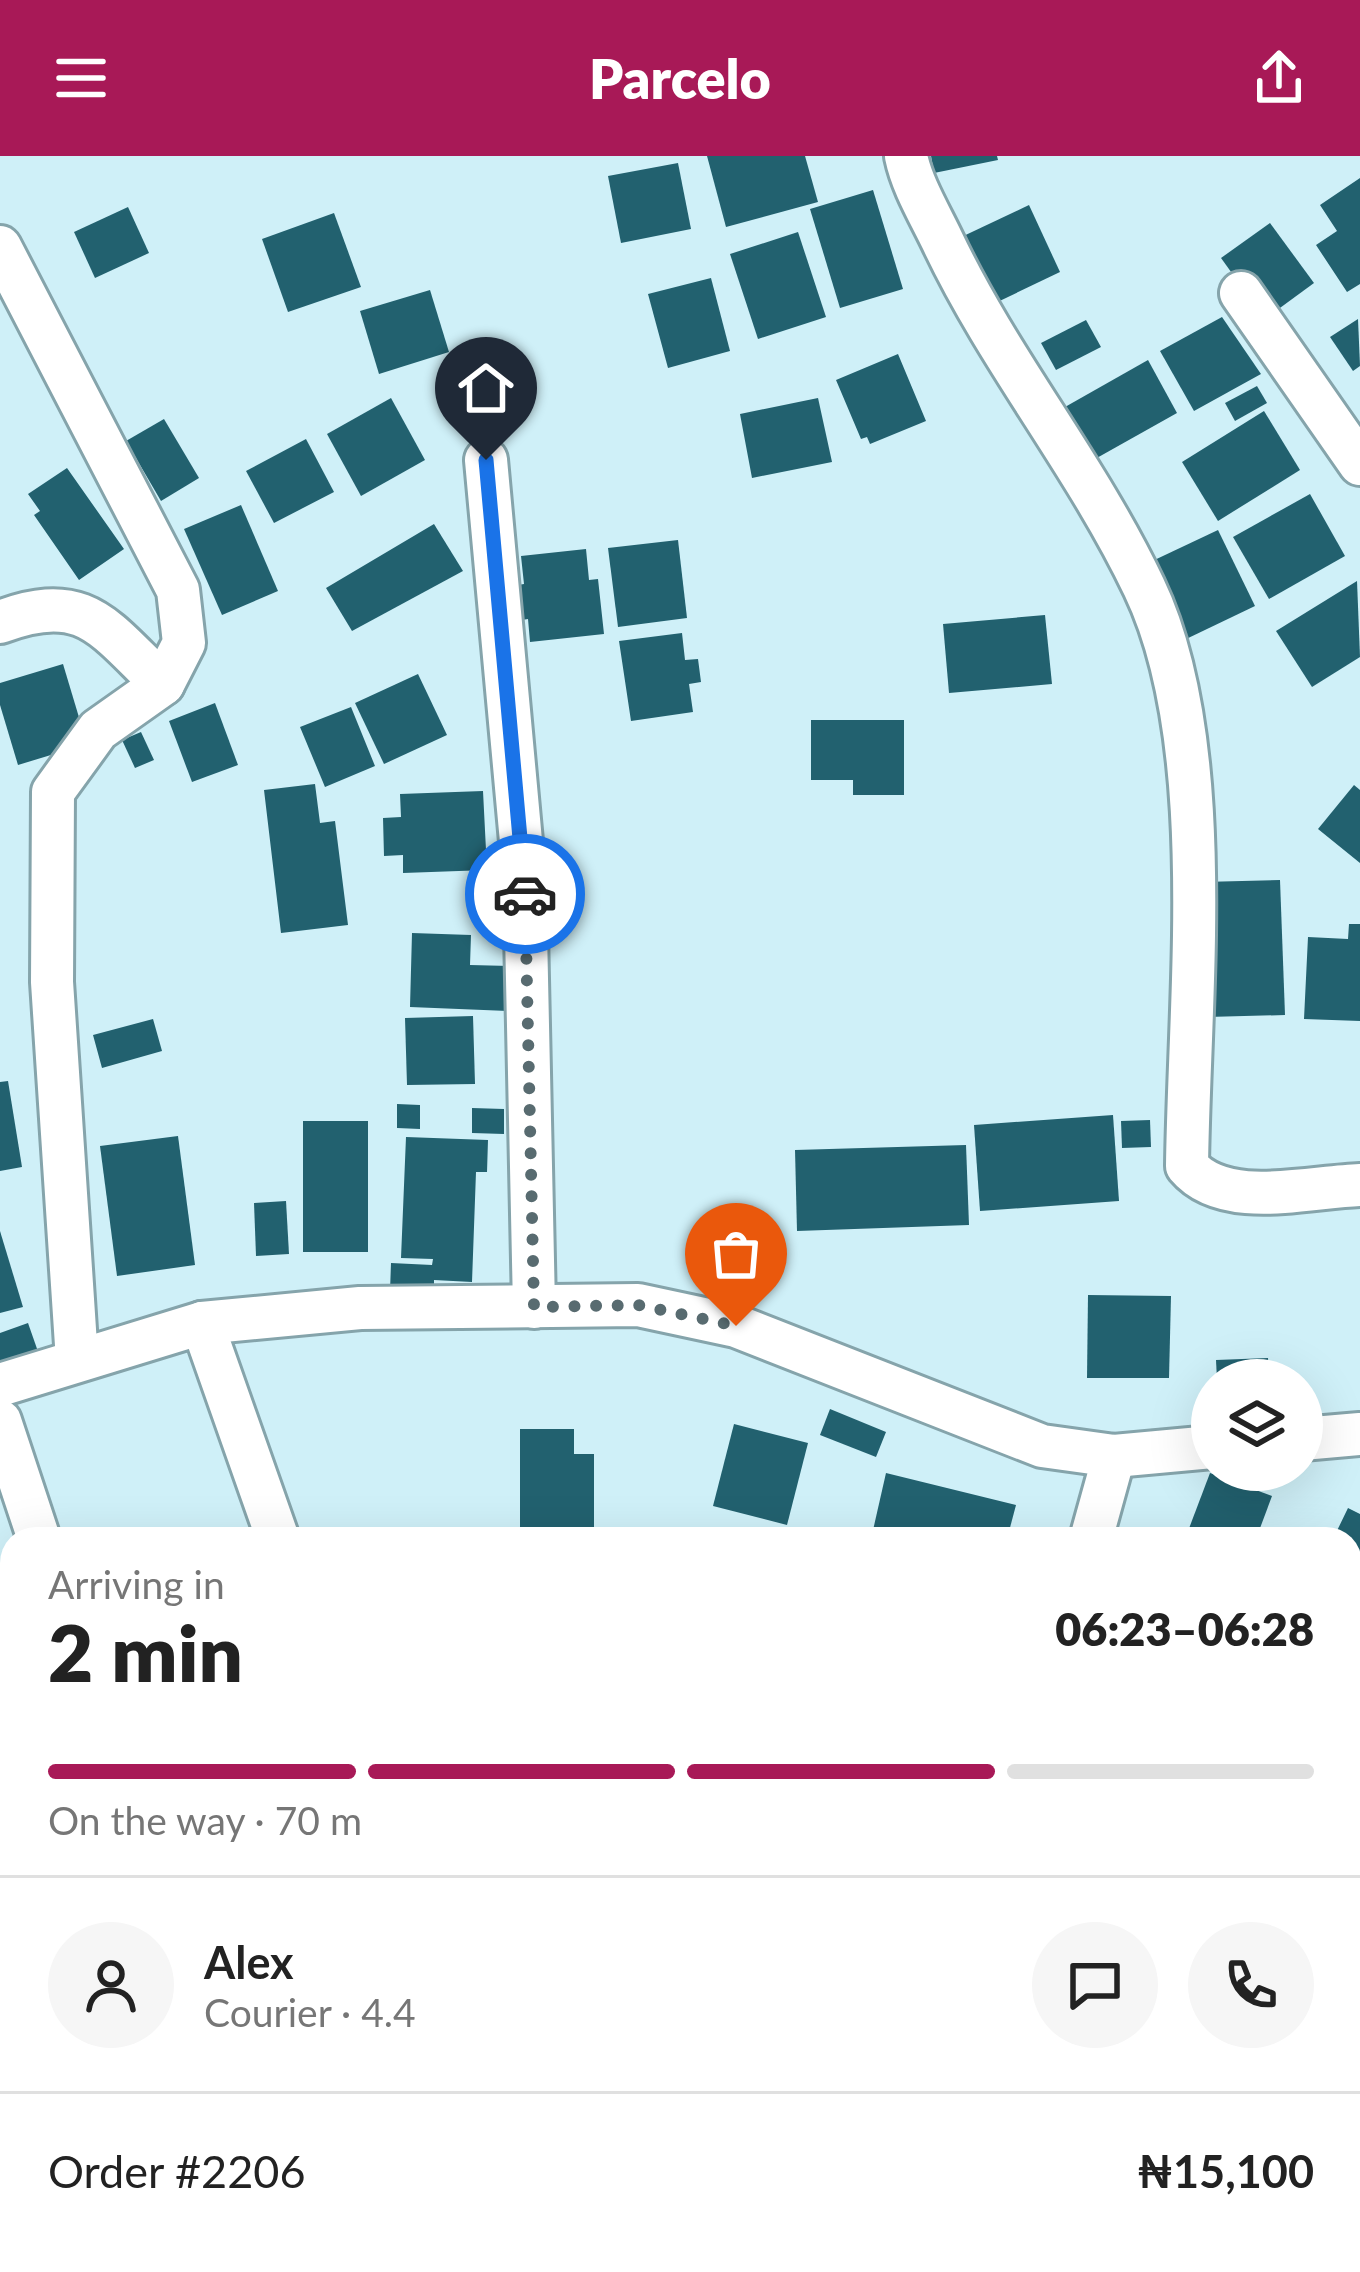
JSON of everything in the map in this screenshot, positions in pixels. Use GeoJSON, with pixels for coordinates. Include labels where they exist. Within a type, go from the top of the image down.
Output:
{"type":"FeatureCollection","features":[{"type":"Feature","properties":{"kind":"street"},"geometry":{"type":"LineString","coordinates":[[905,156],[972,304],[1071,453],[1146,590],[1173,676],[1192,779],[1186,1166],[1202,1184],[1224,1192],[1360,1185]]}},
{"type":"Feature","properties":{"kind":"street"},"geometry":{"type":"LineString","coordinates":[[0,247],[178,590],[184,643],[163,684],[98,730],[53,791],[52,982],[76,1360]]}},
{"type":"Feature","properties":{"kind":"street"},"geometry":{"type":"LineString","coordinates":[[1241,293],[1360,464]]}},
{"type":"Feature","properties":{"kind":"street"},"geometry":{"type":"LineString","coordinates":[[486,460],[525,885],[534,1307]]}},
{"type":"Feature","properties":{"kind":"street"},"geometry":{"type":"LineString","coordinates":[[0,622],[54,609],[86,613],[163,684]]}},
{"type":"Feature","properties":{"kind":"street"},"geometry":{"type":"LineString","coordinates":[[0,1385],[202,1323],[360,1308],[638,1305],[736,1326],[1042,1446],[1114,1456],[1191,1449]]}},
{"type":"Feature","properties":{"kind":"street"},"geometry":{"type":"LineString","coordinates":[[202,1323],[274,1527]]}},
{"type":"Feature","properties":{"kind":"street"},"geometry":{"type":"LineString","coordinates":[[0,1421],[35,1527]]}},
{"type":"Feature","properties":{"kind":"street"},"geometry":{"type":"LineString","coordinates":[[1323,1437],[1360,1434]]}},
{"type":"Feature","properties":{"kind":"street"},"geometry":{"type":"LineString","coordinates":[[1094,1527],[1114,1456]]}},
{"type":"Feature","properties":{"kind":"building"},"geometry":{"type":"Polygon","coordinates":[[[707,156],[805,156],[818,202],[726,227],[707,156]]]}},
{"type":"Feature","properties":{"kind":"building"},"geometry":{"type":"Polygon","coordinates":[[[931,156],[997,156],[998,160],[934,173],[931,156]]]}},
{"type":"Feature","properties":{"kind":"building"},"geometry":{"type":"Polygon","coordinates":[[[678,163],[691,229],[621,243],[608,176],[678,163]]]}},
{"type":"Feature","properties":{"kind":"building"},"geometry":{"type":"Polygon","coordinates":[[[1360,178],[1360,284],[1347,292],[1316,245],[1337,231],[1320,205],[1360,178]]]}},
{"type":"Feature","properties":{"kind":"building"},"geometry":{"type":"Polygon","coordinates":[[[873,190],[903,289],[840,308],[810,209],[873,190]]]}},
{"type":"Feature","properties":{"kind":"building"},"geometry":{"type":"Polygon","coordinates":[[[1029,205],[1060,272],[987,307],[955,240],[1029,205]]]}},
{"type":"Feature","properties":{"kind":"building"},"geometry":{"type":"Polygon","coordinates":[[[128,207],[149,253],[95,278],[74,232],[128,207]]]}},
{"type":"Feature","properties":{"kind":"building"},"geometry":{"type":"Polygon","coordinates":[[[334,213],[361,287],[288,312],[262,239],[334,213]]]}},
{"type":"Feature","properties":{"kind":"building"},"geometry":{"type":"Polygon","coordinates":[[[1270,223],[1314,283],[1265,319],[1221,258],[1270,223]]]}},
{"type":"Feature","properties":{"kind":"building"},"geometry":{"type":"Polygon","coordinates":[[[798,232],[826,317],[758,339],[730,254],[798,232]]]}},
{"type":"Feature","properties":{"kind":"building"},"geometry":{"type":"Polygon","coordinates":[[[711,278],[730,351],[668,368],[648,294],[711,278]]]}},
{"type":"Feature","properties":{"kind":"building"},"geometry":{"type":"Polygon","coordinates":[[[430,290],[449,352],[379,374],[360,311],[430,290]]]}},
{"type":"Feature","properties":{"kind":"building"},"geometry":{"type":"Polygon","coordinates":[[[1222,317],[1261,374],[1194,411],[1160,351],[1222,317]]]}},
{"type":"Feature","properties":{"kind":"building"},"geometry":{"type":"Polygon","coordinates":[[[1358,319],[1360,366],[1353,371],[1330,337],[1358,319]]]}},
{"type":"Feature","properties":{"kind":"building"},"geometry":{"type":"Polygon","coordinates":[[[1086,320],[1101,347],[1056,370],[1041,343],[1086,320]]]}},
{"type":"Feature","properties":{"kind":"building"},"geometry":{"type":"Polygon","coordinates":[[[898,354],[926,421],[870,444],[867,437],[861,439],[836,380],[898,354]]]}},
{"type":"Feature","properties":{"kind":"building"},"geometry":{"type":"Polygon","coordinates":[[[1148,360],[1177,413],[1095,459],[1065,407],[1148,360]]]}},
{"type":"Feature","properties":{"kind":"building"},"geometry":{"type":"Polygon","coordinates":[[[1257,386],[1267,403],[1235,421],[1225,403],[1257,386]]]}},
{"type":"Feature","properties":{"kind":"building"},"geometry":{"type":"Polygon","coordinates":[[[391,398],[425,460],[361,496],[327,434],[391,398]]]}},
{"type":"Feature","properties":{"kind":"building"},"geometry":{"type":"Polygon","coordinates":[[[818,398],[832,462],[752,478],[740,414],[818,398]]]}},
{"type":"Feature","properties":{"kind":"building"},"geometry":{"type":"Polygon","coordinates":[[[1264,411],[1300,470],[1218,521],[1182,462],[1264,411]]]}},
{"type":"Feature","properties":{"kind":"building"},"geometry":{"type":"Polygon","coordinates":[[[164,419],[199,478],[161,501],[126,441],[164,419]]]}},
{"type":"Feature","properties":{"kind":"building"},"geometry":{"type":"Polygon","coordinates":[[[306,439],[334,492],[274,523],[246,471],[306,439]]]}},
{"type":"Feature","properties":{"kind":"building"},"geometry":{"type":"Polygon","coordinates":[[[67,468],[124,549],[79,580],[34,515],[40,511],[28,494],[67,468]]]}},
{"type":"Feature","properties":{"kind":"building"},"geometry":{"type":"Polygon","coordinates":[[[1310,494],[1345,556],[1269,599],[1233,537],[1310,494]]]}},
{"type":"Feature","properties":{"kind":"building"},"geometry":{"type":"Polygon","coordinates":[[[241,505],[278,591],[222,615],[184,529],[241,505]]]}},
{"type":"Feature","properties":{"kind":"building"},"geometry":{"type":"Polygon","coordinates":[[[434,524],[463,571],[352,631],[326,588],[434,524]]]}},
{"type":"Feature","properties":{"kind":"building"},"geometry":{"type":"Polygon","coordinates":[[[1218,530],[1255,606],[1182,641],[1146,564],[1218,530]]]}},
{"type":"Feature","properties":{"kind":"building"},"geometry":{"type":"Polygon","coordinates":[[[678,540],[687,618],[618,627],[608,548],[678,540]]]}},
{"type":"Feature","properties":{"kind":"building"},"geometry":{"type":"Polygon","coordinates":[[[586,549],[589,580],[598,579],[604,634],[530,642],[528,619],[516,621],[512,586],[524,584],[521,556],[586,549]]]}},
{"type":"Feature","properties":{"kind":"building"},"geometry":{"type":"Polygon","coordinates":[[[1357,581],[1360,657],[1312,687],[1276,631],[1357,581]]]}},
{"type":"Feature","properties":{"kind":"building"},"geometry":{"type":"Polygon","coordinates":[[[1045,615],[1052,684],[949,693],[943,624],[1045,615]]]}},
{"type":"Feature","properties":{"kind":"building"},"geometry":{"type":"Polygon","coordinates":[[[682,633],[685,660],[698,659],[701,682],[689,684],[693,712],[631,721],[619,641],[682,633]]]}},
{"type":"Feature","properties":{"kind":"building"},"geometry":{"type":"Polygon","coordinates":[[[63,664],[87,744],[18,765],[0,705],[0,683],[63,664]]]}},
{"type":"Feature","properties":{"kind":"building"},"geometry":{"type":"Polygon","coordinates":[[[418,674],[447,735],[384,764],[355,703],[418,674]]]}},
{"type":"Feature","properties":{"kind":"building"},"geometry":{"type":"Polygon","coordinates":[[[215,703],[238,765],[192,782],[169,721],[215,703]]]}},
{"type":"Feature","properties":{"kind":"building"},"geometry":{"type":"Polygon","coordinates":[[[351,707],[375,766],[325,787],[300,727],[351,707]]]}},
{"type":"Feature","properties":{"kind":"building"},"geometry":{"type":"Polygon","coordinates":[[[811,720],[904,720],[904,795],[853,795],[853,780],[811,780],[811,720]]]}},
{"type":"Feature","properties":{"kind":"building"},"geometry":{"type":"Polygon","coordinates":[[[141,732],[154,760],[135,768],[122,740],[141,732]]]}},
{"type":"Feature","properties":{"kind":"building"},"geometry":{"type":"Polygon","coordinates":[[[315,784],[320,823],[335,821],[348,925],[281,933],[264,790],[315,784]]]}},
{"type":"Feature","properties":{"kind":"building"},"geometry":{"type":"Polygon","coordinates":[[[1354,785],[1360,790],[1360,863],[1318,829],[1354,785]]]}},
{"type":"Feature","properties":{"kind":"building"},"geometry":{"type":"Polygon","coordinates":[[[483,791],[487,870],[403,873],[403,855],[384,856],[383,818],[401,817],[400,794],[483,791]]]}},
{"type":"Feature","properties":{"kind":"building"},"geometry":{"type":"Polygon","coordinates":[[[1280,880],[1285,1015],[1207,1017],[1202,882],[1280,880]]]}},
{"type":"Feature","properties":{"kind":"building"},"geometry":{"type":"Polygon","coordinates":[[[1349,924],[1360,924],[1360,1021],[1304,1019],[1308,937],[1348,939],[1349,924]]]}},
{"type":"Feature","properties":{"kind":"building"},"geometry":{"type":"Polygon","coordinates":[[[412,933],[471,935],[470,965],[510,966],[508,1011],[410,1007],[412,933]]]}},
{"type":"Feature","properties":{"kind":"building"},"geometry":{"type":"Polygon","coordinates":[[[473,1016],[475,1084],[407,1085],[405,1018],[473,1016]]]}},
{"type":"Feature","properties":{"kind":"building"},"geometry":{"type":"Polygon","coordinates":[[[153,1019],[162,1051],[102,1068],[93,1035],[153,1019]]]}},
{"type":"Feature","properties":{"kind":"building"},"geometry":{"type":"Polygon","coordinates":[[[8,1081],[22,1167],[0,1171],[0,1082],[8,1081]]]}},
{"type":"Feature","properties":{"kind":"building"},"geometry":{"type":"Polygon","coordinates":[[[397,1104],[420,1105],[420,1129],[397,1128],[397,1104]]]}},
{"type":"Feature","properties":{"kind":"building"},"geometry":{"type":"Polygon","coordinates":[[[472,1108],[504,1109],[504,1134],[472,1133],[472,1108]]]}},
{"type":"Feature","properties":{"kind":"building"},"geometry":{"type":"Polygon","coordinates":[[[1113,1115],[1119,1201],[980,1211],[974,1125],[1113,1115]]]}},
{"type":"Feature","properties":{"kind":"building"},"geometry":{"type":"Polygon","coordinates":[[[1150,1120],[1151,1147],[1122,1148],[1121,1121],[1150,1120]]]}},
{"type":"Feature","properties":{"kind":"building"},"geometry":{"type":"Polygon","coordinates":[[[303,1121],[368,1121],[368,1252],[303,1252],[303,1121]]]}},
{"type":"Feature","properties":{"kind":"building"},"geometry":{"type":"Polygon","coordinates":[[[178,1136],[195,1265],[117,1276],[100,1146],[178,1136]]]}},
{"type":"Feature","properties":{"kind":"building"},"geometry":{"type":"Polygon","coordinates":[[[406,1137],[488,1140],[487,1172],[476,1172],[472,1282],[434,1280],[434,1293],[390,1291],[391,1263],[432,1265],[433,1259],[401,1258],[406,1137]]]}},
{"type":"Feature","properties":{"kind":"building"},"geometry":{"type":"Polygon","coordinates":[[[966,1145],[969,1225],[797,1231],[795,1150],[966,1145]]]}},
{"type":"Feature","properties":{"kind":"building"},"geometry":{"type":"Polygon","coordinates":[[[286,1201],[289,1254],[256,1256],[254,1203],[286,1201]]]}},
{"type":"Feature","properties":{"kind":"building"},"geometry":{"type":"Polygon","coordinates":[[[0,1231],[23,1307],[0,1313],[0,1231]]]}},
{"type":"Feature","properties":{"kind":"building"},"geometry":{"type":"Polygon","coordinates":[[[1088,1295],[1171,1296],[1169,1378],[1087,1378],[1088,1295]]]}},
{"type":"Feature","properties":{"kind":"building"},"geometry":{"type":"Polygon","coordinates":[[[28,1323],[42,1363],[0,1378],[0,1333],[28,1323]]]}},
{"type":"Feature","properties":{"kind":"building"},"geometry":{"type":"Polygon","coordinates":[[[830,1409],[886,1432],[876,1457],[820,1435],[830,1409]]]}},
{"type":"Feature","properties":{"kind":"building"},"geometry":{"type":"Polygon","coordinates":[[[734,1424],[808,1443],[787,1525],[713,1506],[734,1424]]]}},
{"type":"Feature","properties":{"kind":"building"},"geometry":{"type":"Polygon","coordinates":[[[520,1429],[574,1429],[574,1454],[594,1454],[594,1527],[520,1527],[520,1429]]]}},
{"type":"Feature","properties":{"kind":"building"},"geometry":{"type":"Polygon","coordinates":[[[886,1473],[1016,1505],[1010,1527],[874,1527],[886,1473]]]}},
{"type":"Feature","properties":{"kind":"building"},"geometry":{"type":"Polygon","coordinates":[[[1203,1491],[1259,1491],[1272,1496],[1260,1527],[1190,1527],[1203,1491]]]}},
{"type":"Feature","properties":{"kind":"building"},"geometry":{"type":"Polygon","coordinates":[[[1348,1508],[1360,1514],[1360,1527],[1339,1527],[1348,1508]]]}},
{"type":"Feature","properties":{"kind":"way so far"},"geometry":{"type":"LineString","coordinates":[[525,894],[534,1307],[638,1305],[736,1326]]}},
{"type":"Feature","properties":{"kind":"route"},"geometry":{"type":"LineString","coordinates":[[486,460],[525,894]]}}]}
